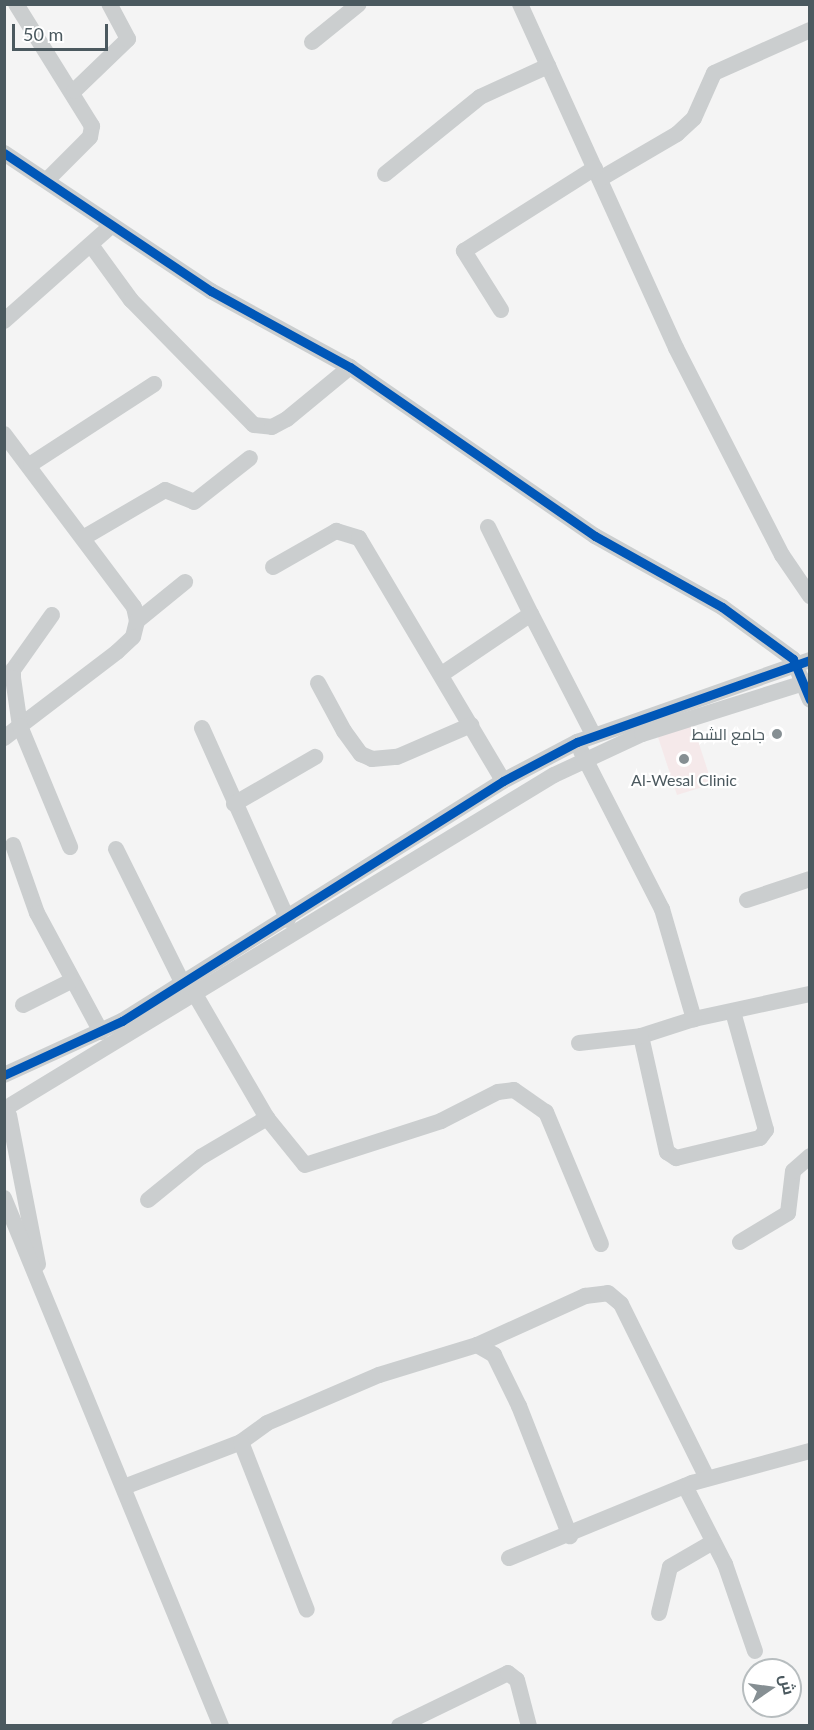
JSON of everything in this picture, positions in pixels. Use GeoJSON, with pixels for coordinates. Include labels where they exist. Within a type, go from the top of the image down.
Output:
{"type":"FeatureCollection","features":[{"type":"Feature","properties":{"kind":"street"},"geometry":{"type":"LineString","coordinates":[[16,4],[74,92],[92,126],[90,137],[48,179]]}},
{"type":"Feature","properties":{"kind":"street"},"geometry":{"type":"LineString","coordinates":[[74,92],[128,39],[109,4]]}},
{"type":"Feature","properties":{"kind":"street"},"geometry":{"type":"LineString","coordinates":[[312,42],[359,4]]}},
{"type":"Feature","properties":{"kind":"street"},"geometry":{"type":"LineString","coordinates":[[520,4],[676,348],[806,586]]}},
{"type":"Feature","properties":{"kind":"street"},"geometry":{"type":"LineString","coordinates":[[501,310],[464,251],[597,173],[677,134],[694,118],[714,73],[810,30]]}},
{"type":"Feature","properties":{"kind":"street"},"geometry":{"type":"LineString","coordinates":[[385,174],[480,97],[548,66]]}},
{"type":"Feature","properties":{"kind":"street"},"geometry":{"type":"LineString","coordinates":[[4,153],[48,179],[110,227],[211,291],[350,367],[595,536],[722,607],[803,662],[810,700]]}},
{"type":"Feature","properties":{"kind":"street"},"geometry":{"type":"LineString","coordinates":[[4,321],[110,227]]}},
{"type":"Feature","properties":{"kind":"street"},"geometry":{"type":"LineString","coordinates":[[91,245],[131,300],[254,425],[272,427],[287,419],[350,367]]}},
{"type":"Feature","properties":{"kind":"street"},"geometry":{"type":"LineString","coordinates":[[31,464],[154,384]]}},
{"type":"Feature","properties":{"kind":"street"},"geometry":{"type":"LineString","coordinates":[[4,434],[31,464],[134,607],[137,621],[133,637],[117,652],[4,738]]}},
{"type":"Feature","properties":{"kind":"street"},"geometry":{"type":"LineString","coordinates":[[83,538],[165,490],[194,502],[250,458]]}},
{"type":"Feature","properties":{"kind":"street"},"geometry":{"type":"LineString","coordinates":[[488,526],[593,734]]}},
{"type":"Feature","properties":{"kind":"street"},"geometry":{"type":"LineString","coordinates":[[273,567],[329,534],[350,531],[442,674],[503,781]]}},
{"type":"Feature","properties":{"kind":"street"},"geometry":{"type":"LineString","coordinates":[[137,621],[185,582]]}},
{"type":"Feature","properties":{"kind":"street"},"geometry":{"type":"LineString","coordinates":[[442,674],[531,614]]}},
{"type":"Feature","properties":{"kind":"street"},"geometry":{"type":"LineString","coordinates":[[52,615],[13,670],[20,726],[70,847]]}},
{"type":"Feature","properties":{"kind":"street"},"geometry":{"type":"LineString","coordinates":[[4,1075],[101,1032],[288,920],[503,781],[577,742],[593,734],[722,688],[803,662]]}},
{"type":"Feature","properties":{"kind":"street"},"geometry":{"type":"LineString","coordinates":[[8,1114],[196,996],[585,759],[729,706],[807,682]]}},
{"type":"Feature","properties":{"kind":"street"},"geometry":{"type":"LineString","coordinates":[[318,683],[344,731],[361,754],[372,759],[397,757],[471,725]]}},
{"type":"Feature","properties":{"kind":"street"},"geometry":{"type":"LineString","coordinates":[[722,688],[729,706]]}},
{"type":"Feature","properties":{"kind":"street"},"geometry":{"type":"LineString","coordinates":[[202,728],[234,804],[288,920]]}},
{"type":"Feature","properties":{"kind":"street"},"geometry":{"type":"LineString","coordinates":[[577,742],[662,909],[694,1019]]}},
{"type":"Feature","properties":{"kind":"street"},"geometry":{"type":"LineString","coordinates":[[234,804],[315,757]]}},
{"type":"Feature","properties":{"kind":"street"},"geometry":{"type":"LineString","coordinates":[[13,845],[37,913],[71,981],[101,1032]]}},
{"type":"Feature","properties":{"kind":"street"},"geometry":{"type":"LineString","coordinates":[[116,849],[183,984]]}},
{"type":"Feature","properties":{"kind":"street"},"geometry":{"type":"LineString","coordinates":[[747,900],[810,879]]}},
{"type":"Feature","properties":{"kind":"street"},"geometry":{"type":"LineString","coordinates":[[22,1005],[71,981]]}},
{"type":"Feature","properties":{"kind":"street"},"geometry":{"type":"LineString","coordinates":[[579,1043],[641,1036],[694,1019],[810,994]]}},
{"type":"Feature","properties":{"kind":"street"},"geometry":{"type":"LineString","coordinates":[[196,996],[267,1118],[304,1165],[441,1121],[498,1092],[514,1090],[546,1112],[601,1245]]}},
{"type":"Feature","properties":{"kind":"street"},"geometry":{"type":"LineString","coordinates":[[641,1036],[668,1152],[689,1157],[760,1138],[766,1130],[733,1012]]}},
{"type":"Feature","properties":{"kind":"street"},"geometry":{"type":"LineString","coordinates":[[4,1083],[8,1114],[42,1282]]}},
{"type":"Feature","properties":{"kind":"street"},"geometry":{"type":"LineString","coordinates":[[148,1200],[201,1157],[267,1118]]}},
{"type":"Feature","properties":{"kind":"street"},"geometry":{"type":"LineString","coordinates":[[740,1242],[788,1213],[793,1171],[810,1156]]}},
{"type":"Feature","properties":{"kind":"street"},"geometry":{"type":"LineString","coordinates":[[4,1198],[42,1282],[221,1725]]}},
{"type":"Feature","properties":{"kind":"street"},"geometry":{"type":"LineString","coordinates":[[123,1486],[241,1442],[267,1423],[379,1375],[477,1345],[585,1296],[608,1293],[621,1304],[707,1478]]}},
{"type":"Feature","properties":{"kind":"street"},"geometry":{"type":"LineString","coordinates":[[477,1345],[494,1355],[519,1406],[570,1536]]}},
{"type":"Feature","properties":{"kind":"street"},"geometry":{"type":"LineString","coordinates":[[241,1442],[308,1610]]}},
{"type":"Feature","properties":{"kind":"street"},"geometry":{"type":"LineString","coordinates":[[509,1558],[570,1536],[707,1478],[810,1451]]}},
{"type":"Feature","properties":{"kind":"street"},"geometry":{"type":"LineString","coordinates":[[685,1486],[711,1543],[725,1564],[755,1651]]}},
{"type":"Feature","properties":{"kind":"street"},"geometry":{"type":"LineString","coordinates":[[658,1613],[670,1567],[711,1543]]}},
{"type":"Feature","properties":{"kind":"street"},"geometry":{"type":"LineString","coordinates":[[399,1725],[507,1673],[517,1680],[529,1725]]}},
{"type":"Feature","properties":{"kind":"shaded area","name":"Al-Wesal Clinic"},"geometry":{"type":"Polygon","coordinates":[[[692,722],[712,784],[677,795],[657,734],[692,722]]]}},
{"type":"Feature","properties":{"kind":"cycle path"},"geometry":{"type":"LineString","coordinates":[[4,153],[211,291],[350,367],[595,536],[722,607],[793,659],[810,700]]}},
{"type":"Feature","properties":{"kind":"cycle path"},"geometry":{"type":"LineString","coordinates":[[4,1075],[122,1021],[503,781],[577,742],[810,660]]}},
{"type":"Feature","properties":{"kind":"place","name":"جامع الشط"},"geometry":{"type":"Point","coordinates":[777,734]}},
{"type":"Feature","properties":{"kind":"place","name":"Al-Wesal Clinic"},"geometry":{"type":"Point","coordinates":[684,759]}}]}
